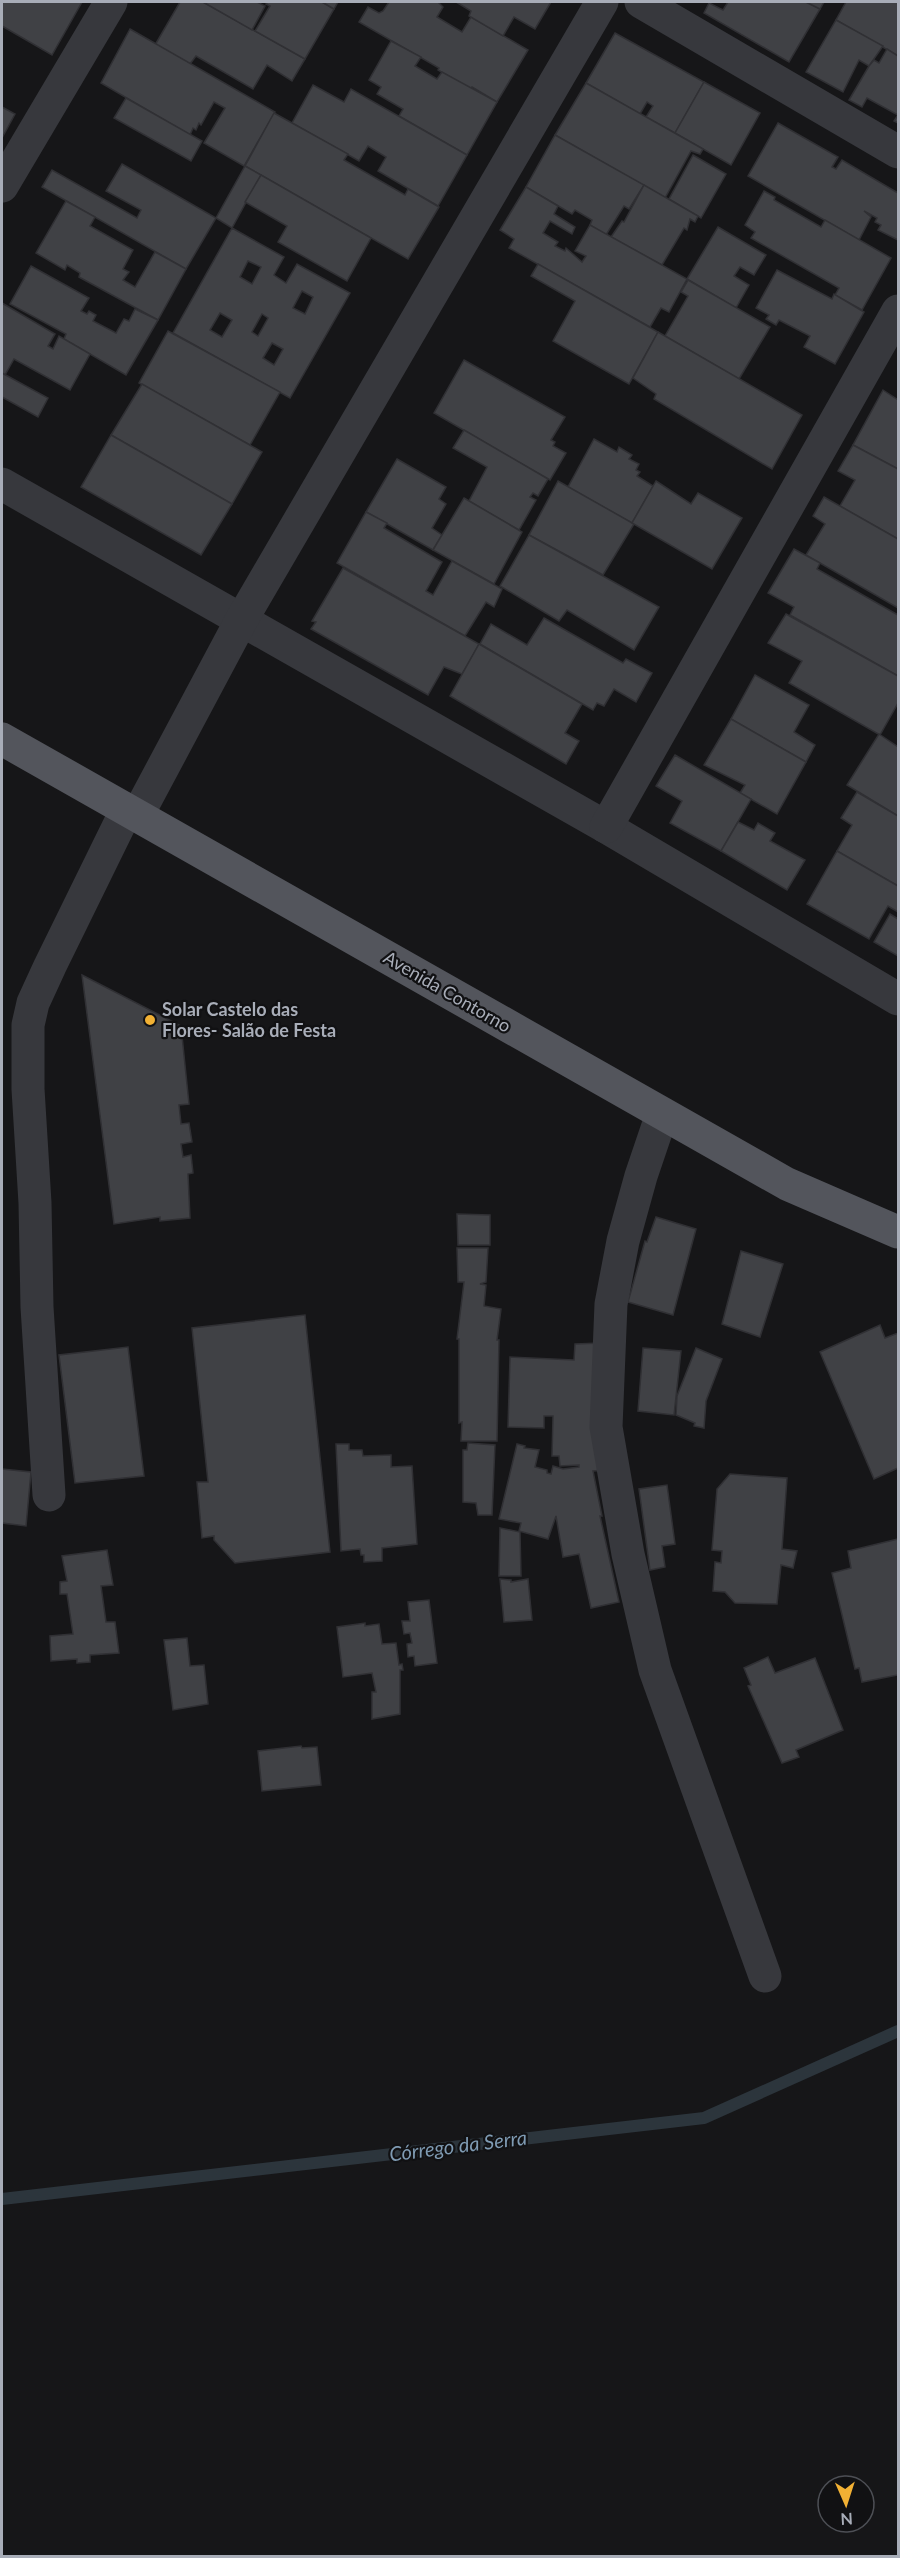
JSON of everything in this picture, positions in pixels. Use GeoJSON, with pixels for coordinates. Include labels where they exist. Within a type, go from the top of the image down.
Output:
{"type":"FeatureCollection","features":[{"type":"Feature","properties":{"kind":"main road","name":"Avenida Contorno"},"geometry":{"type":"LineString","coordinates":[[2,739],[786,1184],[898,1232]]}},
{"type":"Feature","properties":{"kind":"street"},"geometry":{"type":"LineString","coordinates":[[2,186],[111,2]]}},
{"type":"Feature","properties":{"kind":"street"},"geometry":{"type":"LineString","coordinates":[[49,1495],[37,1307],[35,1203],[28,1089],[28,1025],[33,1003],[132,813],[242,619],[602,2]]}},
{"type":"Feature","properties":{"kind":"street"},"geometry":{"type":"LineString","coordinates":[[641,2],[898,152]]}},
{"type":"Feature","properties":{"kind":"street"},"geometry":{"type":"LineString","coordinates":[[606,827],[898,311]]}},
{"type":"Feature","properties":{"kind":"street"},"geometry":{"type":"LineString","coordinates":[[2,484],[606,827],[898,999]]}},
{"type":"Feature","properties":{"kind":"street"},"geometry":{"type":"LineString","coordinates":[[662,1114],[641,1176],[623,1241],[613,1294],[606,1427],[628,1554],[655,1670],[765,1976]]}},
{"type":"Feature","properties":{"kind":"building"},"geometry":{"type":"Polygon","coordinates":[[[2,2],[82,2],[52,55],[2,26],[2,2]]]}},
{"type":"Feature","properties":{"kind":"building"},"geometry":{"type":"Polygon","coordinates":[[[180,2],[203,2],[305,59],[292,81],[267,65],[253,89],[196,56],[190,64],[155,45],[180,2]]]}},
{"type":"Feature","properties":{"kind":"building"},"geometry":{"type":"Polygon","coordinates":[[[203,2],[257,2],[265,6],[252,30],[203,2]]]}},
{"type":"Feature","properties":{"kind":"building"},"geometry":{"type":"Polygon","coordinates":[[[268,2],[322,2],[334,9],[305,59],[255,31],[270,6],[266,4],[268,2]]]}},
{"type":"Feature","properties":{"kind":"building"},"geometry":{"type":"Polygon","coordinates":[[[322,2],[338,2],[334,9],[322,2]]]}},
{"type":"Feature","properties":{"kind":"building"},"geometry":{"type":"Polygon","coordinates":[[[389,2],[438,2],[443,7],[437,17],[462,32],[471,17],[528,50],[497,102],[472,87],[470,89],[438,70],[439,68],[359,22],[368,7],[379,13],[389,2]]]}},
{"type":"Feature","properties":{"kind":"building"},"geometry":{"type":"Polygon","coordinates":[[[456,2],[551,2],[535,29],[514,17],[503,36],[469,16],[471,11],[456,2]]]}},
{"type":"Feature","properties":{"kind":"building"},"geometry":{"type":"Polygon","coordinates":[[[728,2],[806,2],[820,9],[789,62],[704,13],[709,3],[723,10],[728,2]]]}},
{"type":"Feature","properties":{"kind":"building"},"geometry":{"type":"Polygon","coordinates":[[[806,2],[824,2],[820,9],[806,2]]]}},
{"type":"Feature","properties":{"kind":"building"},"geometry":{"type":"Polygon","coordinates":[[[846,2],[898,2],[898,56],[836,20],[846,2]]]}},
{"type":"Feature","properties":{"kind":"building"},"geometry":{"type":"Polygon","coordinates":[[[836,20],[883,46],[869,66],[859,60],[843,92],[806,72],[836,20]]]}},
{"type":"Feature","properties":{"kind":"building"},"geometry":{"type":"Polygon","coordinates":[[[130,29],[275,112],[244,166],[204,143],[225,108],[214,102],[201,125],[199,123],[196,130],[193,128],[190,135],[101,83],[130,29]]]}},
{"type":"Feature","properties":{"kind":"building"},"geometry":{"type":"Polygon","coordinates":[[[615,33],[704,82],[675,133],[646,117],[653,106],[647,102],[640,114],[586,83],[615,33]]]}},
{"type":"Feature","properties":{"kind":"building"},"geometry":{"type":"Polygon","coordinates":[[[391,41],[421,57],[415,66],[437,79],[442,72],[497,102],[467,155],[399,116],[403,109],[377,94],[381,87],[369,80],[391,41]]]}},
{"type":"Feature","properties":{"kind":"building"},"geometry":{"type":"Polygon","coordinates":[[[887,49],[898,56],[898,115],[867,98],[862,107],[849,100],[869,66],[874,60],[879,63],[887,49]]]}},
{"type":"Feature","properties":{"kind":"building"},"geometry":{"type":"Polygon","coordinates":[[[704,82],[760,113],[731,165],[675,133],[704,82]]]}},
{"type":"Feature","properties":{"kind":"building"},"geometry":{"type":"Polygon","coordinates":[[[586,83],[703,149],[700,154],[691,151],[665,198],[555,135],[586,83]]]}},
{"type":"Feature","properties":{"kind":"building"},"geometry":{"type":"Polygon","coordinates":[[[313,85],[344,102],[351,89],[467,155],[438,206],[378,171],[386,157],[368,146],[359,161],[292,123],[313,85]]]}},
{"type":"Feature","properties":{"kind":"building"},"geometry":{"type":"Polygon","coordinates":[[[126,98],[202,141],[191,161],[114,118],[126,98]]]}},
{"type":"Feature","properties":{"kind":"building"},"geometry":{"type":"Polygon","coordinates":[[[2,107],[15,114],[2,138],[2,107]]]}},
{"type":"Feature","properties":{"kind":"building"},"geometry":{"type":"Polygon","coordinates":[[[274,113],[348,154],[344,160],[405,195],[408,189],[439,207],[408,259],[245,166],[274,113]]]}},
{"type":"Feature","properties":{"kind":"building"},"geometry":{"type":"Polygon","coordinates":[[[778,123],[838,157],[832,167],[836,169],[842,160],[898,193],[898,240],[878,230],[881,225],[875,222],[877,218],[864,211],[871,217],[859,240],[748,176],[778,123]]]}},
{"type":"Feature","properties":{"kind":"building"},"geometry":{"type":"Polygon","coordinates":[[[555,135],[644,185],[629,209],[624,206],[606,235],[590,225],[592,220],[575,210],[572,214],[526,187],[555,135]]]}},
{"type":"Feature","properties":{"kind":"building"},"geometry":{"type":"Polygon","coordinates":[[[693,155],[726,174],[701,218],[669,199],[693,155]]]}},
{"type":"Feature","properties":{"kind":"building"},"geometry":{"type":"Polygon","coordinates":[[[122,164],[216,218],[186,269],[42,187],[52,170],[137,218],[141,210],[106,191],[122,164]]]}},
{"type":"Feature","properties":{"kind":"building"},"geometry":{"type":"Polygon","coordinates":[[[245,166],[261,175],[232,228],[216,218],[245,166]]]}},
{"type":"Feature","properties":{"kind":"building"},"geometry":{"type":"Polygon","coordinates":[[[261,175],[371,238],[347,281],[278,242],[287,226],[245,202],[261,175]]]}},
{"type":"Feature","properties":{"kind":"building"},"geometry":{"type":"Polygon","coordinates":[[[644,185],[698,216],[695,222],[690,219],[687,230],[684,228],[662,265],[611,237],[622,221],[624,222],[644,185]]]}},
{"type":"Feature","properties":{"kind":"building"},"geometry":{"type":"Polygon","coordinates":[[[526,187],[558,206],[554,214],[575,227],[572,234],[550,221],[543,233],[558,242],[555,246],[565,251],[566,248],[582,262],[586,256],[575,251],[590,225],[687,279],[669,312],[661,308],[650,327],[509,248],[514,239],[500,230],[526,187]]]}},
{"type":"Feature","properties":{"kind":"building"},"geometry":{"type":"Polygon","coordinates":[[[764,191],[775,197],[774,200],[821,227],[825,220],[891,258],[862,310],[835,295],[839,288],[751,238],[755,232],[745,225],[764,191]]]}},
{"type":"Feature","properties":{"kind":"building"},"geometry":{"type":"Polygon","coordinates":[[[66,201],[95,217],[90,226],[133,250],[123,269],[129,272],[123,280],[135,287],[155,252],[186,269],[158,320],[79,277],[80,273],[67,265],[65,270],[36,253],[66,201]]]}},
{"type":"Feature","properties":{"kind":"building"},"geometry":{"type":"Polygon","coordinates":[[[718,227],[766,255],[754,275],[740,267],[734,276],[749,285],[736,308],[687,279],[718,227]]]}},
{"type":"Feature","properties":{"kind":"building"},"geometry":{"type":"Polygon","coordinates":[[[232,228],[284,257],[274,275],[286,283],[297,264],[350,293],[290,398],[173,333],[232,228]],[[248,261],[240,277],[252,284],[261,267],[248,261]],[[302,291],[293,308],[305,314],[313,297],[302,291]],[[220,313],[210,330],[222,337],[232,320],[220,313]],[[262,314],[252,332],[258,336],[268,318],[262,314]],[[272,343],[263,358],[274,365],[283,349],[272,343]]]}},
{"type":"Feature","properties":{"kind":"building"},"geometry":{"type":"Polygon","coordinates":[[[538,264],[658,332],[629,384],[553,341],[575,301],[531,276],[538,264]]]}},
{"type":"Feature","properties":{"kind":"building"},"geometry":{"type":"Polygon","coordinates":[[[31,266],[89,298],[81,311],[87,314],[89,311],[96,315],[93,321],[116,333],[124,319],[129,321],[135,309],[158,320],[126,375],[64,339],[66,334],[10,304],[31,266]]]}},
{"type":"Feature","properties":{"kind":"building"},"geometry":{"type":"Polygon","coordinates":[[[777,270],[832,299],[834,294],[864,312],[835,364],[804,347],[810,336],[779,320],[776,325],[766,319],[769,315],[756,308],[777,270]]]}},
{"type":"Feature","properties":{"kind":"building"},"geometry":{"type":"Polygon","coordinates":[[[688,280],[770,327],[739,379],[665,336],[688,296],[681,292],[688,280]]]}},
{"type":"Feature","properties":{"kind":"building"},"geometry":{"type":"Polygon","coordinates":[[[2,303],[55,334],[48,346],[53,349],[59,336],[90,354],[70,390],[14,359],[5,375],[2,373],[2,303]]]}},
{"type":"Feature","properties":{"kind":"building"},"geometry":{"type":"Polygon","coordinates":[[[168,331],[280,392],[250,445],[139,383],[168,331]]]}},
{"type":"Feature","properties":{"kind":"building"},"geometry":{"type":"Polygon","coordinates":[[[658,332],[802,415],[772,469],[654,399],[656,394],[633,378],[658,332]]]}},
{"type":"Feature","properties":{"kind":"building"},"geometry":{"type":"Polygon","coordinates":[[[464,360],[565,417],[551,440],[555,442],[553,446],[566,453],[550,480],[434,413],[464,360]]]}},
{"type":"Feature","properties":{"kind":"building"},"geometry":{"type":"Polygon","coordinates":[[[2,373],[48,398],[38,417],[2,397],[2,373]]]}},
{"type":"Feature","properties":{"kind":"building"},"geometry":{"type":"Polygon","coordinates":[[[142,384],[262,452],[232,504],[111,435],[142,384]]]}},
{"type":"Feature","properties":{"kind":"building"},"geometry":{"type":"Polygon","coordinates":[[[883,390],[898,400],[898,469],[853,445],[883,390]]]}},
{"type":"Feature","properties":{"kind":"building"},"geometry":{"type":"Polygon","coordinates":[[[464,430],[548,479],[538,496],[533,493],[530,497],[536,500],[519,530],[469,501],[487,467],[453,448],[464,430]]]}},
{"type":"Feature","properties":{"kind":"building"},"geometry":{"type":"Polygon","coordinates":[[[111,435],[232,504],[201,555],[81,487],[111,435]]]}},
{"type":"Feature","properties":{"kind":"building"},"geometry":{"type":"Polygon","coordinates":[[[594,439],[617,452],[619,447],[632,455],[629,459],[639,464],[636,470],[640,472],[637,476],[653,486],[632,523],[568,487],[594,439]]]}},
{"type":"Feature","properties":{"kind":"building"},"geometry":{"type":"Polygon","coordinates":[[[853,445],[898,469],[898,539],[840,506],[855,480],[838,471],[853,445]]]}},
{"type":"Feature","properties":{"kind":"building"},"geometry":{"type":"Polygon","coordinates":[[[397,459],[446,487],[439,499],[446,504],[432,528],[442,535],[433,550],[366,512],[397,459]]]}},
{"type":"Feature","properties":{"kind":"building"},"geometry":{"type":"Polygon","coordinates":[[[558,481],[634,524],[603,575],[529,535],[558,481]]]}},
{"type":"Feature","properties":{"kind":"building"},"geometry":{"type":"Polygon","coordinates":[[[656,481],[691,504],[698,493],[742,518],[712,569],[632,523],[656,481]]]}},
{"type":"Feature","properties":{"kind":"building"},"geometry":{"type":"Polygon","coordinates":[[[824,497],[898,539],[898,608],[806,555],[825,524],[813,516],[824,497]]]}},
{"type":"Feature","properties":{"kind":"building"},"geometry":{"type":"Polygon","coordinates":[[[464,498],[522,532],[494,584],[433,550],[464,498]]]}},
{"type":"Feature","properties":{"kind":"building"},"geometry":{"type":"Polygon","coordinates":[[[366,512],[387,523],[384,528],[442,562],[426,591],[433,595],[452,561],[502,589],[494,607],[486,602],[465,636],[337,563],[366,512]]]}},
{"type":"Feature","properties":{"kind":"building"},"geometry":{"type":"Polygon","coordinates":[[[529,535],[659,607],[634,650],[567,610],[559,621],[500,586],[529,535]]]}},
{"type":"Feature","properties":{"kind":"building"},"geometry":{"type":"Polygon","coordinates":[[[794,549],[820,563],[817,569],[898,615],[898,676],[790,615],[794,607],[768,593],[794,549]]]}},
{"type":"Feature","properties":{"kind":"building"},"geometry":{"type":"Polygon","coordinates":[[[343,568],[479,644],[462,674],[444,667],[428,695],[311,629],[316,622],[312,621],[343,568]]]}},
{"type":"Feature","properties":{"kind":"building"},"geometry":{"type":"Polygon","coordinates":[[[786,614],[898,676],[898,703],[880,735],[789,683],[802,661],[768,643],[786,614]]]}},
{"type":"Feature","properties":{"kind":"building"},"geometry":{"type":"Polygon","coordinates":[[[544,618],[623,663],[626,659],[652,673],[636,702],[614,689],[604,706],[597,703],[593,710],[480,644],[491,624],[527,645],[544,618]]]}},
{"type":"Feature","properties":{"kind":"building"},"geometry":{"type":"Polygon","coordinates":[[[479,644],[582,704],[565,733],[579,741],[566,764],[450,696],[479,644]]]}},
{"type":"Feature","properties":{"kind":"building"},"geometry":{"type":"Polygon","coordinates":[[[755,675],[809,705],[794,732],[815,745],[806,762],[731,719],[755,675]]]}},
{"type":"Feature","properties":{"kind":"building"},"geometry":{"type":"Polygon","coordinates":[[[731,719],[806,762],[777,814],[740,793],[745,785],[704,765],[731,719]]]}},
{"type":"Feature","properties":{"kind":"building"},"geometry":{"type":"Polygon","coordinates":[[[879,734],[898,747],[898,816],[847,785],[879,734]]]}},
{"type":"Feature","properties":{"kind":"building"},"geometry":{"type":"Polygon","coordinates":[[[675,755],[751,799],[721,851],[670,823],[682,801],[656,786],[675,755]]]}},
{"type":"Feature","properties":{"kind":"building"},"geometry":{"type":"Polygon","coordinates":[[[857,792],[898,816],[898,886],[837,851],[852,825],[841,818],[857,792]]]}},
{"type":"Feature","properties":{"kind":"building"},"geometry":{"type":"Polygon","coordinates":[[[738,822],[754,830],[758,823],[775,833],[770,841],[805,860],[787,890],[721,851],[738,822]]]}},
{"type":"Feature","properties":{"kind":"building"},"geometry":{"type":"Polygon","coordinates":[[[837,851],[898,886],[898,912],[888,906],[869,939],[807,904],[837,851]]]}},
{"type":"Feature","properties":{"kind":"building"},"geometry":{"type":"Polygon","coordinates":[[[890,914],[898,919],[898,956],[874,942],[890,914]]]}},
{"type":"Feature","properties":{"kind":"building"},"geometry":{"type":"Polygon","coordinates":[[[82,975],[181,1026],[189,1104],[179,1105],[181,1124],[189,1123],[192,1142],[181,1144],[183,1157],[191,1155],[193,1173],[188,1174],[190,1218],[160,1221],[160,1217],[114,1224],[82,975]]]}},
{"type":"Feature","properties":{"kind":"building"},"geometry":{"type":"Polygon","coordinates":[[[457,1214],[490,1215],[490,1245],[458,1245],[457,1214]]]}},
{"type":"Feature","properties":{"kind":"building"},"geometry":{"type":"Polygon","coordinates":[[[656,1217],[696,1229],[673,1315],[628,1302],[645,1241],[647,1242],[656,1217]]]}},
{"type":"Feature","properties":{"kind":"building"},"geometry":{"type":"Polygon","coordinates":[[[457,1248],[488,1248],[486,1282],[480,1284],[486,1285],[484,1306],[501,1309],[497,1340],[499,1340],[497,1441],[461,1441],[459,1339],[457,1339],[464,1282],[458,1282],[457,1248]]]}},
{"type":"Feature","properties":{"kind":"building"},"geometry":{"type":"Polygon","coordinates":[[[741,1251],[783,1264],[760,1337],[722,1324],[741,1251]]]}},
{"type":"Feature","properties":{"kind":"building"},"geometry":{"type":"Polygon","coordinates":[[[305,1315],[330,1552],[235,1563],[214,1540],[214,1536],[202,1538],[197,1482],[208,1482],[192,1328],[305,1315]]]}},
{"type":"Feature","properties":{"kind":"building"},"geometry":{"type":"Polygon","coordinates":[[[880,1325],[885,1338],[898,1333],[898,1468],[874,1479],[820,1352],[880,1325]]]}},
{"type":"Feature","properties":{"kind":"building"},"geometry":{"type":"Polygon","coordinates":[[[601,1343],[606,1470],[593,1471],[602,1516],[600,1516],[619,1602],[591,1608],[579,1554],[563,1557],[556,1516],[548,1539],[519,1531],[521,1523],[499,1519],[517,1444],[525,1446],[524,1448],[539,1450],[535,1467],[547,1470],[547,1473],[551,1474],[553,1466],[563,1469],[579,1467],[579,1465],[560,1466],[559,1456],[552,1456],[553,1416],[544,1416],[544,1428],[508,1427],[510,1357],[574,1360],[575,1344],[601,1343]]]}},
{"type":"Feature","properties":{"kind":"building"},"geometry":{"type":"Polygon","coordinates":[[[128,1347],[144,1476],[75,1483],[59,1355],[128,1347]]]}},
{"type":"Feature","properties":{"kind":"building"},"geometry":{"type":"Polygon","coordinates":[[[643,1348],[681,1351],[674,1415],[638,1411],[643,1348]]]}},
{"type":"Feature","properties":{"kind":"building"},"geometry":{"type":"Polygon","coordinates":[[[696,1348],[722,1359],[706,1401],[704,1428],[694,1426],[695,1423],[676,1415],[677,1396],[696,1348]]]}},
{"type":"Feature","properties":{"kind":"building"},"geometry":{"type":"Polygon","coordinates":[[[468,1443],[495,1445],[492,1515],[478,1515],[476,1503],[463,1502],[463,1450],[467,1450],[468,1443]]]}},
{"type":"Feature","properties":{"kind":"building"},"geometry":{"type":"Polygon","coordinates":[[[336,1444],[349,1444],[349,1450],[362,1450],[363,1456],[391,1455],[391,1467],[412,1466],[417,1544],[382,1548],[382,1561],[364,1562],[364,1555],[361,1555],[360,1549],[341,1551],[336,1444]]]}},
{"type":"Feature","properties":{"kind":"building"},"geometry":{"type":"Polygon","coordinates":[[[2,1469],[31,1472],[26,1526],[2,1523],[2,1469]]]}},
{"type":"Feature","properties":{"kind":"building"},"geometry":{"type":"Polygon","coordinates":[[[730,1474],[787,1478],[782,1549],[797,1551],[793,1568],[781,1565],[777,1604],[735,1603],[725,1592],[713,1591],[715,1562],[721,1563],[722,1551],[712,1550],[717,1489],[730,1474]]]}},
{"type":"Feature","properties":{"kind":"building"},"geometry":{"type":"Polygon","coordinates":[[[667,1485],[675,1544],[662,1546],[665,1567],[650,1570],[639,1489],[667,1485]]]}},
{"type":"Feature","properties":{"kind":"building"},"geometry":{"type":"Polygon","coordinates":[[[500,1528],[520,1532],[521,1576],[499,1576],[500,1528]]]}},
{"type":"Feature","properties":{"kind":"building"},"geometry":{"type":"Polygon","coordinates":[[[898,1539],[898,1675],[862,1682],[859,1668],[855,1669],[832,1573],[851,1568],[848,1551],[898,1539]]]}},
{"type":"Feature","properties":{"kind":"building"},"geometry":{"type":"Polygon","coordinates":[[[107,1550],[113,1585],[101,1586],[106,1622],[115,1622],[119,1653],[90,1655],[90,1662],[77,1663],[77,1659],[51,1661],[50,1636],[73,1634],[67,1594],[60,1594],[60,1582],[67,1581],[62,1556],[107,1550]]]}},
{"type":"Feature","properties":{"kind":"building"},"geometry":{"type":"Polygon","coordinates":[[[500,1579],[511,1580],[511,1582],[528,1579],[532,1620],[504,1622],[500,1579]]]}},
{"type":"Feature","properties":{"kind":"building"},"geometry":{"type":"Polygon","coordinates":[[[429,1600],[437,1663],[415,1666],[414,1656],[408,1657],[407,1644],[412,1643],[410,1633],[404,1634],[402,1621],[410,1621],[408,1602],[429,1600]]]}},
{"type":"Feature","properties":{"kind":"building"},"geometry":{"type":"Polygon","coordinates":[[[365,1623],[365,1626],[379,1624],[382,1644],[396,1643],[399,1665],[402,1664],[403,1670],[400,1670],[400,1714],[372,1719],[372,1692],[376,1692],[372,1673],[343,1677],[337,1627],[365,1623]]]}},
{"type":"Feature","properties":{"kind":"building"},"geometry":{"type":"Polygon","coordinates":[[[187,1638],[190,1666],[204,1665],[208,1704],[173,1710],[164,1640],[187,1638]]]}},
{"type":"Feature","properties":{"kind":"building"},"geometry":{"type":"Polygon","coordinates":[[[768,1657],[775,1673],[815,1658],[843,1730],[796,1750],[799,1757],[782,1763],[748,1686],[751,1685],[744,1668],[768,1657]]]}},
{"type":"Feature","properties":{"kind":"building"},"geometry":{"type":"Polygon","coordinates":[[[301,1746],[302,1748],[317,1747],[321,1785],[262,1791],[258,1751],[301,1746]]]}},
{"type":"Feature","properties":{"kind":"waterway","name":"Córrego da Serra"},"geometry":{"type":"LineString","coordinates":[[2,2199],[704,2118],[898,2031]]}},
{"type":"Feature","properties":{"kind":"place","name":"Solar Castelo das Flores- Salão de Festa"},"geometry":{"type":"Point","coordinates":[150,1020]}}]}
